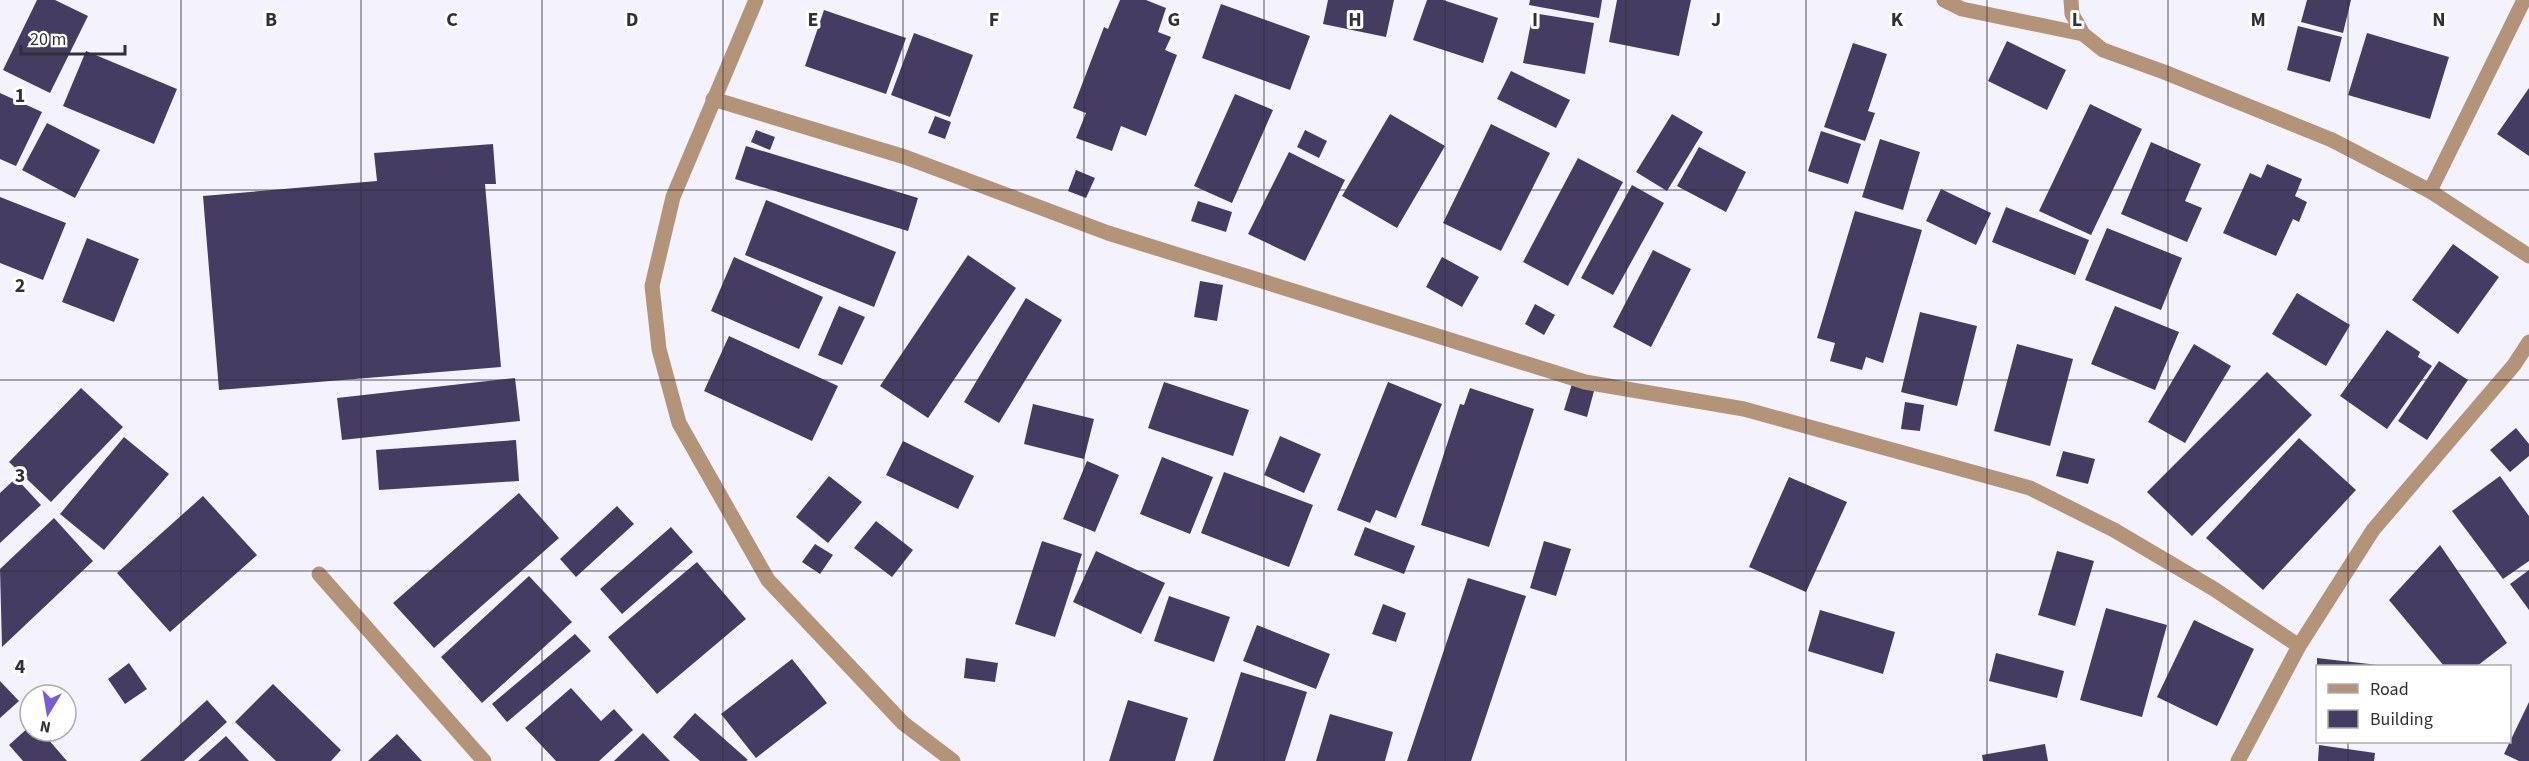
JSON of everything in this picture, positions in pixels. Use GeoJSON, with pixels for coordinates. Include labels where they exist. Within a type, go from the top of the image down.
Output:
{"type":"FeatureCollection","features":[{"type":"Feature","properties":{"kind":"street"},"geometry":{"type":"LineString","coordinates":[[756,0],[673,197],[652,286],[659,349],[679,423],[768,580],[903,723],[953,761]]}},
{"type":"Feature","properties":{"kind":"street"},"geometry":{"type":"LineString","coordinates":[[1944,0],[1962,9],[2084,34]]}},
{"type":"Feature","properties":{"kind":"street"},"geometry":{"type":"LineString","coordinates":[[2071,0],[2072,14],[2084,34],[2103,50],[2164,72],[2332,140],[2430,190],[2529,256]]}},
{"type":"Feature","properties":{"kind":"street"},"geometry":{"type":"LineString","coordinates":[[2430,190],[2524,0]]}},
{"type":"Feature","properties":{"kind":"street"},"geometry":{"type":"LineString","coordinates":[[713,99],[905,157],[1108,234],[1585,382],[1744,409],[2030,488],[2114,530],[2214,589],[2299,646]]}},
{"type":"Feature","properties":{"kind":"street"},"geometry":{"type":"LineString","coordinates":[[2238,761],[2299,646],[2373,530],[2514,365],[2529,342]]}},
{"type":"Feature","properties":{"kind":"street"},"geometry":{"type":"LineString","coordinates":[[319,573],[484,761]]}},
{"type":"Feature","properties":{"kind":"building"},"geometry":{"type":"Polygon","coordinates":[[[37,0],[55,0],[88,16],[50,93],[3,70],[37,0]]]}},
{"type":"Feature","properties":{"kind":"building"},"geometry":{"type":"Polygon","coordinates":[[[1120,0],[1146,0],[1166,8],[1158,32],[1171,37],[1165,50],[1177,55],[1146,136],[1121,126],[1112,151],[1076,138],[1086,113],[1073,108],[1104,27],[1108,29],[1120,0]]]}},
{"type":"Feature","properties":{"kind":"building"},"geometry":{"type":"Polygon","coordinates":[[[1328,0],[1394,0],[1386,37],[1323,24],[1328,0]]]}},
{"type":"Feature","properties":{"kind":"building"},"geometry":{"type":"Polygon","coordinates":[[[1427,0],[1443,0],[1498,18],[1483,63],[1413,40],[1427,0]]]}},
{"type":"Feature","properties":{"kind":"building"},"geometry":{"type":"Polygon","coordinates":[[[1530,0],[1602,0],[1599,18],[1529,5],[1530,0]]]}},
{"type":"Feature","properties":{"kind":"building"},"geometry":{"type":"Polygon","coordinates":[[[1617,0],[1691,0],[1679,56],[1609,42],[1617,0]]]}},
{"type":"Feature","properties":{"kind":"building"},"geometry":{"type":"Polygon","coordinates":[[[2307,0],[2351,0],[2343,33],[2301,22],[2307,0]]]}},
{"type":"Feature","properties":{"kind":"building"},"geometry":{"type":"Polygon","coordinates":[[[1221,4],[1310,36],[1290,90],[1202,58],[1221,4]]]}},
{"type":"Feature","properties":{"kind":"building"},"geometry":{"type":"Polygon","coordinates":[[[824,10],[906,38],[886,94],[805,66],[824,10]]]}},
{"type":"Feature","properties":{"kind":"building"},"geometry":{"type":"Polygon","coordinates":[[[1533,13],[1594,23],[1585,74],[1523,63],[1533,13]]]}},
{"type":"Feature","properties":{"kind":"building"},"geometry":{"type":"Polygon","coordinates":[[[2298,26],[2342,37],[2330,82],[2287,70],[2298,26]]]}},
{"type":"Feature","properties":{"kind":"building"},"geometry":{"type":"Polygon","coordinates":[[[914,33],[973,55],[950,117],[891,95],[914,33]]]}},
{"type":"Feature","properties":{"kind":"building"},"geometry":{"type":"Polygon","coordinates":[[[2367,33],[2449,57],[2430,119],[2348,95],[2367,33]]]}},
{"type":"Feature","properties":{"kind":"building"},"geometry":{"type":"Polygon","coordinates":[[[2007,41],[2066,70],[2047,110],[1988,81],[2007,41]]]}},
{"type":"Feature","properties":{"kind":"building"},"geometry":{"type":"Polygon","coordinates":[[[1853,43],[1887,54],[1868,111],[1875,113],[1865,141],[1824,127],[1853,43]]]}},
{"type":"Feature","properties":{"kind":"building"},"geometry":{"type":"Polygon","coordinates":[[[86,51],[177,89],[154,144],[63,106],[86,51]]]}},
{"type":"Feature","properties":{"kind":"building"},"geometry":{"type":"Polygon","coordinates":[[[1511,71],[1570,100],[1556,128],[1497,99],[1511,71]]]}},
{"type":"Feature","properties":{"kind":"building"},"geometry":{"type":"Polygon","coordinates":[[[2529,88],[2529,156],[2497,134],[2529,88]]]}},
{"type":"Feature","properties":{"kind":"building"},"geometry":{"type":"Polygon","coordinates":[[[0,93],[42,112],[16,166],[0,159],[0,93]]]}},
{"type":"Feature","properties":{"kind":"building"},"geometry":{"type":"Polygon","coordinates":[[[1235,94],[1273,110],[1232,203],[1194,186],[1235,94]]]}},
{"type":"Feature","properties":{"kind":"building"},"geometry":{"type":"Polygon","coordinates":[[[2090,104],[2142,129],[2091,235],[2039,211],[2090,104]]]}},
{"type":"Feature","properties":{"kind":"building"},"geometry":{"type":"Polygon","coordinates":[[[1390,114],[1445,146],[1397,228],[1342,196],[1390,114]]]}},
{"type":"Feature","properties":{"kind":"building"},"geometry":{"type":"Polygon","coordinates":[[[1672,114],[1703,132],[1667,191],[1636,172],[1672,114]]]}},
{"type":"Feature","properties":{"kind":"building"},"geometry":{"type":"Polygon","coordinates":[[[935,116],[951,122],[945,139],[928,133],[935,116]]]}},
{"type":"Feature","properties":{"kind":"building"},"geometry":{"type":"Polygon","coordinates":[[[47,123],[100,150],[75,198],[22,170],[47,123]]]}},
{"type":"Feature","properties":{"kind":"building"},"geometry":{"type":"Polygon","coordinates":[[[1491,124],[1550,153],[1501,251],[1443,223],[1491,124]]]}},
{"type":"Feature","properties":{"kind":"building"},"geometry":{"type":"Polygon","coordinates":[[[756,130],[775,137],[770,150],[751,142],[756,130]]]}},
{"type":"Feature","properties":{"kind":"building"},"geometry":{"type":"Polygon","coordinates":[[[1305,130],[1327,141],[1319,158],[1297,147],[1305,130]]]}},
{"type":"Feature","properties":{"kind":"building"},"geometry":{"type":"Polygon","coordinates":[[[1821,131],[1861,144],[1848,184],[1808,171],[1821,131]]]}},
{"type":"Feature","properties":{"kind":"building"},"geometry":{"type":"Polygon","coordinates":[[[1880,139],[1920,152],[1903,210],[1862,197],[1880,139]]]}},
{"type":"Feature","properties":{"kind":"building"},"geometry":{"type":"Polygon","coordinates":[[[2151,142],[2201,164],[2185,201],[2202,208],[2187,242],[2121,214],[2151,142]]]}},
{"type":"Feature","properties":{"kind":"building"},"geometry":{"type":"Polygon","coordinates":[[[493,144],[496,184],[485,184],[501,367],[219,390],[203,196],[377,181],[374,153],[493,144]]]}},
{"type":"Feature","properties":{"kind":"building"},"geometry":{"type":"Polygon","coordinates":[[[746,146],[918,198],[908,231],[735,179],[746,146]]]}},
{"type":"Feature","properties":{"kind":"building"},"geometry":{"type":"Polygon","coordinates":[[[1699,147],[1746,172],[1726,212],[1677,186],[1699,147]]]}},
{"type":"Feature","properties":{"kind":"building"},"geometry":{"type":"Polygon","coordinates":[[[1289,152],[1345,180],[1305,261],[1248,234],[1289,152]]]}},
{"type":"Feature","properties":{"kind":"building"},"geometry":{"type":"Polygon","coordinates":[[[1578,158],[1623,182],[1568,286],[1523,262],[1578,158]]]}},
{"type":"Feature","properties":{"kind":"building"},"geometry":{"type":"Polygon","coordinates":[[[2267,164],[2302,179],[2295,196],[2307,202],[2299,222],[2293,219],[2276,256],[2223,233],[2250,173],[2261,178],[2267,164]]]}},
{"type":"Feature","properties":{"kind":"building"},"geometry":{"type":"Polygon","coordinates":[[[1076,170],[1095,178],[1086,198],[1068,191],[1076,170]]]}},
{"type":"Feature","properties":{"kind":"building"},"geometry":{"type":"Polygon","coordinates":[[[1632,185],[1664,203],[1613,295],[1581,278],[1632,185]]]}},
{"type":"Feature","properties":{"kind":"building"},"geometry":{"type":"Polygon","coordinates":[[[1941,189],[1991,213],[1976,245],[1926,221],[1941,189]]]}},
{"type":"Feature","properties":{"kind":"building"},"geometry":{"type":"Polygon","coordinates":[[[0,197],[66,223],[43,280],[0,263],[0,197]]]}},
{"type":"Feature","properties":{"kind":"building"},"geometry":{"type":"Polygon","coordinates":[[[766,200],[896,252],[874,307],[745,255],[766,200]]]}},
{"type":"Feature","properties":{"kind":"building"},"geometry":{"type":"Polygon","coordinates":[[[1198,201],[1232,212],[1226,232],[1191,221],[1198,201]]]}},
{"type":"Feature","properties":{"kind":"building"},"geometry":{"type":"Polygon","coordinates":[[[2006,207],[2089,240],[2075,275],[1992,242],[2006,207]]]}},
{"type":"Feature","properties":{"kind":"building"},"geometry":{"type":"Polygon","coordinates":[[[1855,211],[1922,230],[1883,363],[1866,357],[1862,370],[1830,361],[1835,343],[1817,338],[1855,211]]]}},
{"type":"Feature","properties":{"kind":"building"},"geometry":{"type":"Polygon","coordinates":[[[2107,228],[2182,258],[2161,310],[2085,280],[2107,228]]]}},
{"type":"Feature","properties":{"kind":"building"},"geometry":{"type":"Polygon","coordinates":[[[87,238],[139,259],[114,322],[62,302],[87,238]]]}},
{"type":"Feature","properties":{"kind":"building"},"geometry":{"type":"Polygon","coordinates":[[[2453,244],[2499,277],[2458,334],[2412,300],[2453,244]]]}},
{"type":"Feature","properties":{"kind":"building"},"geometry":{"type":"Polygon","coordinates":[[[1653,250],[1691,269],[1651,347],[1613,327],[1653,250]]]}},
{"type":"Feature","properties":{"kind":"building"},"geometry":{"type":"Polygon","coordinates":[[[968,255],[1016,288],[928,418],[880,386],[968,255]]]}},
{"type":"Feature","properties":{"kind":"building"},"geometry":{"type":"Polygon","coordinates":[[[734,257],[823,297],[799,349],[711,311],[734,257]]]}},
{"type":"Feature","properties":{"kind":"building"},"geometry":{"type":"Polygon","coordinates":[[[1442,257],[1479,277],[1462,307],[1426,287],[1442,257]]]}},
{"type":"Feature","properties":{"kind":"building"},"geometry":{"type":"Polygon","coordinates":[[[1200,281],[1223,285],[1217,321],[1194,317],[1200,281]]]}},
{"type":"Feature","properties":{"kind":"building"},"geometry":{"type":"Polygon","coordinates":[[[2297,293],[2350,325],[2326,366],[2272,334],[2297,293]]]}},
{"type":"Feature","properties":{"kind":"building"},"geometry":{"type":"Polygon","coordinates":[[[1026,298],[1062,320],[999,423],[964,402],[1026,298]]]}},
{"type":"Feature","properties":{"kind":"building"},"geometry":{"type":"Polygon","coordinates":[[[1535,304],[1555,315],[1544,335],[1525,324],[1535,304]]]}},
{"type":"Feature","properties":{"kind":"building"},"geometry":{"type":"Polygon","coordinates":[[[839,306],[865,317],[842,365],[818,355],[839,306]]]}},
{"type":"Feature","properties":{"kind":"building"},"geometry":{"type":"Polygon","coordinates":[[[2115,306],[2179,332],[2155,390],[2091,364],[2115,306]]]}},
{"type":"Feature","properties":{"kind":"building"},"geometry":{"type":"Polygon","coordinates":[[[1920,312],[1977,326],[1957,406],[1901,392],[1920,312]]]}},
{"type":"Feature","properties":{"kind":"building"},"geometry":{"type":"Polygon","coordinates":[[[2387,330],[2420,352],[2418,357],[2432,366],[2387,429],[2340,396],[2387,330]]]}},
{"type":"Feature","properties":{"kind":"building"},"geometry":{"type":"Polygon","coordinates":[[[729,336],[838,386],[812,441],[704,391],[729,336]]]}},
{"type":"Feature","properties":{"kind":"building"},"geometry":{"type":"Polygon","coordinates":[[[2017,344],[2073,359],[2050,446],[1994,431],[2017,344]]]}},
{"type":"Feature","properties":{"kind":"building"},"geometry":{"type":"Polygon","coordinates":[[[2194,344],[2231,366],[2185,443],[2148,422],[2194,344]]]}},
{"type":"Feature","properties":{"kind":"building"},"geometry":{"type":"Polygon","coordinates":[[[2439,361],[2468,380],[2427,440],[2398,421],[2439,361]]]}},
{"type":"Feature","properties":{"kind":"building"},"geometry":{"type":"Polygon","coordinates":[[[2267,372],[2312,415],[2192,536],[2147,492],[2267,372]]]}},
{"type":"Feature","properties":{"kind":"building"},"geometry":{"type":"Polygon","coordinates":[[[515,378],[520,421],[342,440],[337,398],[515,378]]]}},
{"type":"Feature","properties":{"kind":"building"},"geometry":{"type":"Polygon","coordinates":[[[1164,382],[1249,410],[1233,456],[1148,428],[1164,382]]]}},
{"type":"Feature","properties":{"kind":"building"},"geometry":{"type":"Polygon","coordinates":[[[1388,382],[1442,404],[1396,518],[1376,510],[1370,523],[1337,510],[1388,382]]]}},
{"type":"Feature","properties":{"kind":"building"},"geometry":{"type":"Polygon","coordinates":[[[1572,384],[1594,391],[1587,417],[1564,410],[1572,384]]]}},
{"type":"Feature","properties":{"kind":"building"},"geometry":{"type":"Polygon","coordinates":[[[81,388],[123,427],[51,502],[9,462],[81,388]]]}},
{"type":"Feature","properties":{"kind":"building"},"geometry":{"type":"Polygon","coordinates":[[[1470,388],[1534,409],[1489,547],[1421,525],[1460,404],[1464,405],[1470,388]]]}},
{"type":"Feature","properties":{"kind":"building"},"geometry":{"type":"Polygon","coordinates":[[[1905,402],[1924,405],[1920,431],[1901,429],[1905,402]]]}},
{"type":"Feature","properties":{"kind":"building"},"geometry":{"type":"Polygon","coordinates":[[[1033,404],[1094,419],[1084,459],[1024,444],[1033,404]]]}},
{"type":"Feature","properties":{"kind":"building"},"geometry":{"type":"Polygon","coordinates":[[[2516,428],[2529,444],[2529,456],[2510,472],[2490,450],[2516,428]]]}},
{"type":"Feature","properties":{"kind":"building"},"geometry":{"type":"Polygon","coordinates":[[[1280,436],[1321,454],[1304,493],[1264,475],[1280,436]]]}},
{"type":"Feature","properties":{"kind":"building"},"geometry":{"type":"Polygon","coordinates":[[[124,437],[169,474],[104,550],[60,514],[124,437]]]}},
{"type":"Feature","properties":{"kind":"building"},"geometry":{"type":"Polygon","coordinates":[[[2299,438],[2356,490],[2263,590],[2206,538],[2299,438]]]}},
{"type":"Feature","properties":{"kind":"building"},"geometry":{"type":"Polygon","coordinates":[[[516,440],[519,481],[379,490],[376,450],[516,440]]]}},
{"type":"Feature","properties":{"kind":"building"},"geometry":{"type":"Polygon","coordinates":[[[903,441],[974,476],[958,509],[886,475],[903,441]]]}},
{"type":"Feature","properties":{"kind":"building"},"geometry":{"type":"Polygon","coordinates":[[[2063,451],[2095,459],[2088,484],[2056,476],[2063,451]]]}},
{"type":"Feature","properties":{"kind":"building"},"geometry":{"type":"Polygon","coordinates":[[[1162,457],[1213,477],[1190,534],[1140,514],[1162,457]]]}},
{"type":"Feature","properties":{"kind":"building"},"geometry":{"type":"Polygon","coordinates":[[[1087,461],[1119,475],[1095,532],[1063,519],[1087,461]]]}},
{"type":"Feature","properties":{"kind":"building"},"geometry":{"type":"Polygon","coordinates":[[[1224,472],[1313,505],[1289,567],[1201,533],[1224,472]]]}},
{"type":"Feature","properties":{"kind":"building"},"geometry":{"type":"Polygon","coordinates":[[[829,476],[862,502],[828,543],[796,517],[829,476]]]}},
{"type":"Feature","properties":{"kind":"building"},"geometry":{"type":"Polygon","coordinates":[[[2500,476],[2529,516],[2529,561],[2503,579],[2452,511],[2500,476]]]}},
{"type":"Feature","properties":{"kind":"building"},"geometry":{"type":"Polygon","coordinates":[[[1789,477],[1847,502],[1806,592],[1749,567],[1789,477]]]}},
{"type":"Feature","properties":{"kind":"building"},"geometry":{"type":"Polygon","coordinates":[[[16,478],[41,505],[0,543],[0,493],[16,478]]]}},
{"type":"Feature","properties":{"kind":"building"},"geometry":{"type":"Polygon","coordinates":[[[519,493],[559,538],[434,648],[393,603],[519,493]]]}},
{"type":"Feature","properties":{"kind":"building"},"geometry":{"type":"Polygon","coordinates":[[[203,496],[257,555],[170,632],[117,573],[203,496]]]}},
{"type":"Feature","properties":{"kind":"building"},"geometry":{"type":"Polygon","coordinates":[[[617,506],[634,524],[576,577],[560,559],[617,506]]]}},
{"type":"Feature","properties":{"kind":"building"},"geometry":{"type":"Polygon","coordinates":[[[54,518],[93,561],[2,647],[0,569],[54,518]]]}},
{"type":"Feature","properties":{"kind":"building"},"geometry":{"type":"Polygon","coordinates":[[[876,521],[913,550],[892,577],[854,548],[876,521]]]}},
{"type":"Feature","properties":{"kind":"building"},"geometry":{"type":"Polygon","coordinates":[[[671,527],[693,552],[622,614],[600,589],[671,527]]]}},
{"type":"Feature","properties":{"kind":"building"},"geometry":{"type":"Polygon","coordinates":[[[1365,527],[1415,546],[1404,574],[1354,555],[1365,527]]]}},
{"type":"Feature","properties":{"kind":"building"},"geometry":{"type":"Polygon","coordinates":[[[1042,541],[1082,554],[1055,637],[1015,624],[1042,541]]]}},
{"type":"Feature","properties":{"kind":"building"},"geometry":{"type":"Polygon","coordinates":[[[1544,541],[1571,549],[1556,596],[1530,588],[1544,541]]]}},
{"type":"Feature","properties":{"kind":"building"},"geometry":{"type":"Polygon","coordinates":[[[815,544],[833,555],[820,574],[802,562],[815,544]]]}},
{"type":"Feature","properties":{"kind":"building"},"geometry":{"type":"Polygon","coordinates":[[[2440,545],[2507,643],[2478,665],[2443,665],[2389,600],[2440,545]]]}},
{"type":"Feature","properties":{"kind":"building"},"geometry":{"type":"Polygon","coordinates":[[[1096,551],[1165,583],[1141,634],[1073,602],[1096,551]]]}},
{"type":"Feature","properties":{"kind":"building"},"geometry":{"type":"Polygon","coordinates":[[[2057,551],[2094,561],[2075,626],[2038,615],[2057,551]]]}},
{"type":"Feature","properties":{"kind":"building"},"geometry":{"type":"Polygon","coordinates":[[[697,562],[746,619],[657,694],[608,637],[697,562]]]}},
{"type":"Feature","properties":{"kind":"building"},"geometry":{"type":"Polygon","coordinates":[[[2529,570],[2529,610],[2510,584],[2529,570]]]}},
{"type":"Feature","properties":{"kind":"building"},"geometry":{"type":"Polygon","coordinates":[[[529,576],[572,622],[482,703],[441,657],[529,576]]]}},
{"type":"Feature","properties":{"kind":"building"},"geometry":{"type":"Polygon","coordinates":[[[1468,578],[1526,596],[1471,761],[1407,761],[1468,578]]]}},
{"type":"Feature","properties":{"kind":"building"},"geometry":{"type":"Polygon","coordinates":[[[1169,596],[1230,617],[1214,662],[1154,641],[1169,596]]]}},
{"type":"Feature","properties":{"kind":"building"},"geometry":{"type":"Polygon","coordinates":[[[1383,604],[1406,613],[1396,642],[1372,634],[1383,604]]]}},
{"type":"Feature","properties":{"kind":"building"},"geometry":{"type":"Polygon","coordinates":[[[2106,608],[2167,625],[2142,717],[2080,700],[2106,608]]]}},
{"type":"Feature","properties":{"kind":"building"},"geometry":{"type":"Polygon","coordinates":[[[1820,610],[1895,632],[1883,674],[1808,651],[1820,610]]]}},
{"type":"Feature","properties":{"kind":"building"},"geometry":{"type":"Polygon","coordinates":[[[2194,620],[2254,649],[2217,726],[2157,697],[2194,620]]]}},
{"type":"Feature","properties":{"kind":"building"},"geometry":{"type":"Polygon","coordinates":[[[1257,625],[1330,654],[1316,689],[1243,661],[1257,625]]]}},
{"type":"Feature","properties":{"kind":"building"},"geometry":{"type":"Polygon","coordinates":[[[575,634],[591,651],[507,722],[492,704],[575,634]]]}},
{"type":"Feature","properties":{"kind":"building"},"geometry":{"type":"Polygon","coordinates":[[[1996,653],[2064,671],[2057,698],[1989,681],[1996,653]]]}},
{"type":"Feature","properties":{"kind":"building"},"geometry":{"type":"Polygon","coordinates":[[[966,658],[998,663],[995,682],[964,678],[966,658]]]}},
{"type":"Feature","properties":{"kind":"building"},"geometry":{"type":"Polygon","coordinates":[[[2317,658],[2378,665],[2317,665],[2317,658]]]}},
{"type":"Feature","properties":{"kind":"building"},"geometry":{"type":"Polygon","coordinates":[[[792,659],[827,703],[756,758],[721,714],[792,659]]]}},
{"type":"Feature","properties":{"kind":"building"},"geometry":{"type":"Polygon","coordinates":[[[129,663],[147,689],[125,704],[108,679],[129,663]]]}},
{"type":"Feature","properties":{"kind":"building"},"geometry":{"type":"Polygon","coordinates":[[[1241,672],[1307,692],[1285,761],[1213,761],[1241,672]]]}},
{"type":"Feature","properties":{"kind":"building"},"geometry":{"type":"Polygon","coordinates":[[[0,681],[18,702],[0,718],[0,681]]]}},
{"type":"Feature","properties":{"kind":"building"},"geometry":{"type":"Polygon","coordinates":[[[273,684],[341,750],[331,761],[276,761],[235,722],[273,684]]]}},
{"type":"Feature","properties":{"kind":"building"},"geometry":{"type":"Polygon","coordinates":[[[571,688],[601,721],[614,709],[633,730],[599,761],[556,761],[525,728],[571,688]]]}},
{"type":"Feature","properties":{"kind":"building"},"geometry":{"type":"Polygon","coordinates":[[[207,700],[227,722],[184,761],[140,761],[207,700]]]}},
{"type":"Feature","properties":{"kind":"building"},"geometry":{"type":"Polygon","coordinates":[[[1128,700],[1188,718],[1175,761],[1109,761],[1128,700]]]}},
{"type":"Feature","properties":{"kind":"building"},"geometry":{"type":"Polygon","coordinates":[[[2529,702],[2529,761],[2519,761],[2504,754],[2529,702]]]}},
{"type":"Feature","properties":{"kind":"building"},"geometry":{"type":"Polygon","coordinates":[[[695,713],[748,760],[700,761],[673,737],[695,713]]]}},
{"type":"Feature","properties":{"kind":"building"},"geometry":{"type":"Polygon","coordinates":[[[1330,714],[1393,732],[1385,761],[1316,761],[1330,714]]]}},
{"type":"Feature","properties":{"kind":"building"},"geometry":{"type":"Polygon","coordinates":[[[643,733],[670,761],[614,761],[643,733]]]}},
{"type":"Feature","properties":{"kind":"building"},"geometry":{"type":"Polygon","coordinates":[[[397,734],[422,761],[368,761],[397,734]]]}},
{"type":"Feature","properties":{"kind":"building"},"geometry":{"type":"Polygon","coordinates":[[[226,736],[249,761],[198,761],[226,736]]]}},
{"type":"Feature","properties":{"kind":"building"},"geometry":{"type":"Polygon","coordinates":[[[18,737],[18,743],[51,743],[67,761],[23,761],[9,745],[18,737]]]}},
{"type":"Feature","properties":{"kind":"building"},"geometry":{"type":"Polygon","coordinates":[[[2045,744],[2048,761],[1983,761],[1982,755],[2045,744]]]}},
{"type":"Feature","properties":{"kind":"building"},"geometry":{"type":"Polygon","coordinates":[[[2319,745],[2375,753],[2374,761],[2318,761],[2319,745]]]}}]}
